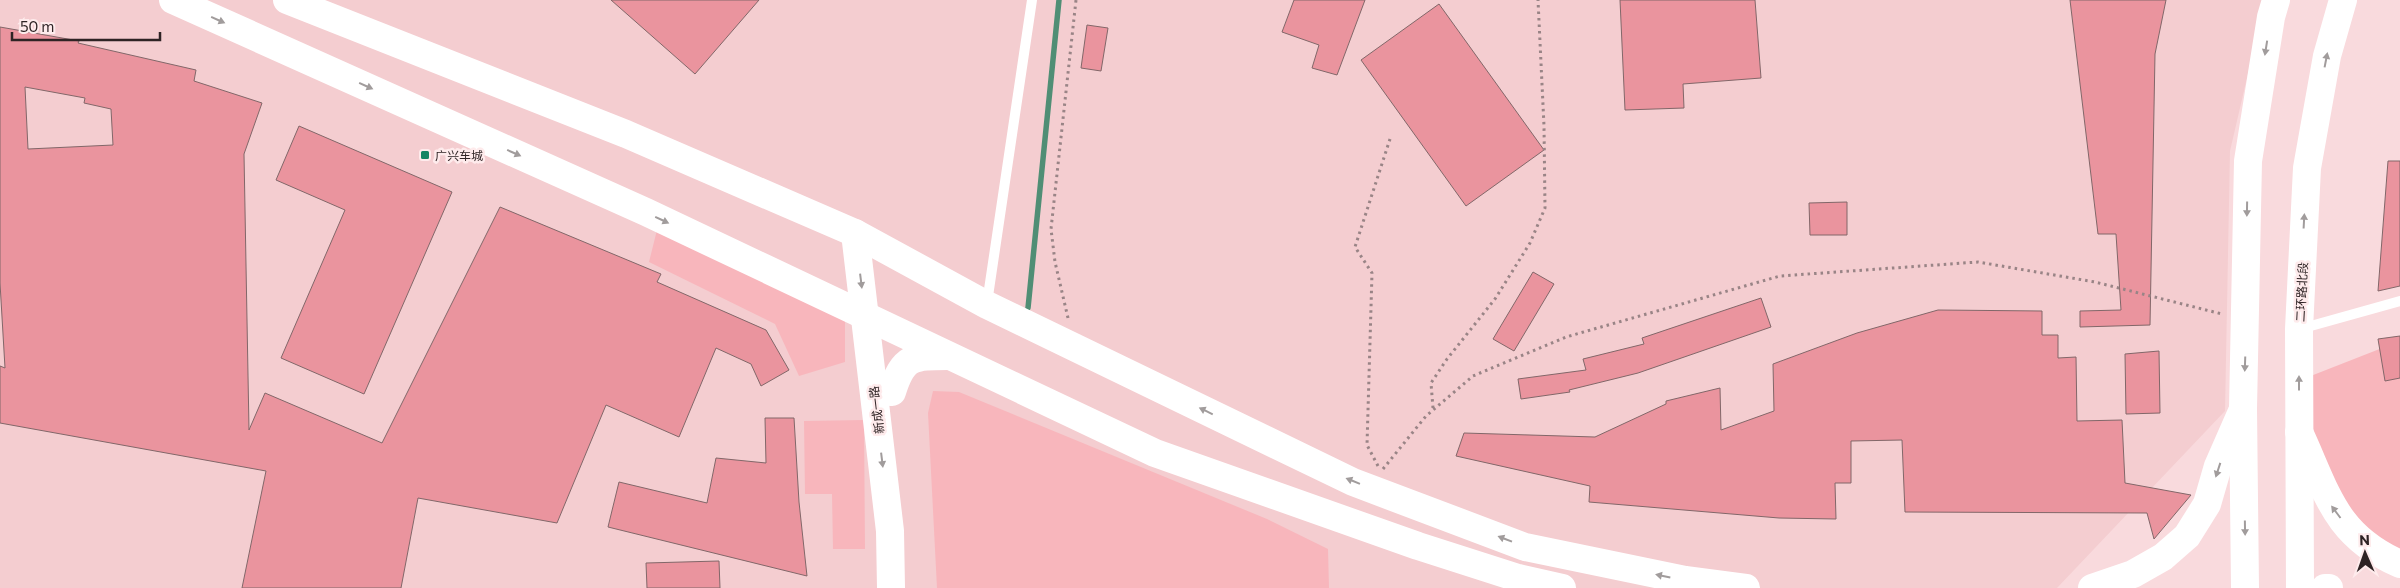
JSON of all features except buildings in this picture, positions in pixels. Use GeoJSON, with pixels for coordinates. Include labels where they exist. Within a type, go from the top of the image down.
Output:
{"type":"FeatureCollection","features":[{"type":"Feature","properties":{"kind":"main road"},"geometry":{"type":"LineString","coordinates":[[173,0],[646,212],[1155,453],[1418,546],[1518,578],[1562,588]]}},
{"type":"Feature","properties":{"kind":"main road"},"geometry":{"type":"LineString","coordinates":[[287,0],[626,134],[864,238],[987,305],[1352,482],[1525,547],[1685,580],[1746,588]]}},
{"type":"Feature","properties":{"kind":"main road"},"geometry":{"type":"LineString","coordinates":[[2245,588],[2243,409],[2248,161],[2270,18],[2276,0]]}},
{"type":"Feature","properties":{"kind":"main road","name":"二环路北段"},"geometry":{"type":"LineString","coordinates":[[2300,588],[2299,329],[2307,168],[2327,56],[2343,0]]}},
{"type":"Feature","properties":{"kind":"main road","name":"新成一路"},"geometry":{"type":"LineString","coordinates":[[864,238],[875,321],[890,532],[891,588]]}},
{"type":"Feature","properties":{"kind":"main road","name":"新成一路"},"geometry":{"type":"LineString","coordinates":[[875,321],[892,392],[908,530],[908,588]]}},
{"type":"Feature","properties":{"kind":"main road"},"geometry":{"type":"LineString","coordinates":[[892,392],[899,370],[911,360],[924,356],[949,356]]}},
{"type":"Feature","properties":{"kind":"main road"},"geometry":{"type":"LineString","coordinates":[[2092,588],[2133,574],[2163,557],[2187,536],[2207,504],[2218,466],[2243,409]]}},
{"type":"Feature","properties":{"kind":"main road"},"geometry":{"type":"LineString","coordinates":[[2299,432],[2331,505],[2351,532],[2374,551],[2400,564]]}},
{"type":"Feature","properties":{"kind":"lane"},"geometry":{"type":"LineString","coordinates":[[987,305],[1032,0]]}},
{"type":"Feature","properties":{"kind":"lane"},"geometry":{"type":"LineString","coordinates":[[2299,329],[2400,301]]}},
{"type":"Feature","properties":{"kind":"path"},"geometry":{"type":"LineString","coordinates":[[1075,348],[1055,262],[1051,229],[1076,0]]}},
{"type":"Feature","properties":{"kind":"path"},"geometry":{"type":"LineString","coordinates":[[1434,409],[1431,383],[1447,359],[1495,299],[1530,243],[1545,208],[1544,126],[1538,0]]}},
{"type":"Feature","properties":{"kind":"path"},"geometry":{"type":"LineString","coordinates":[[1390,138],[1355,247],[1372,273],[1367,445],[1381,471],[1434,409],[1473,376],[1566,337],[1780,276],[1978,262],[2095,282],[2246,320]]}},
{"type":"Feature","properties":{"kind":"shaded area"},"geometry":{"type":"Polygon","coordinates":[[[0,0],[2265,0],[2230,151],[2225,411],[2057,588],[0,588],[0,0]]]}},
{"type":"Feature","properties":{"kind":"shaded area"},"geometry":{"type":"Polygon","coordinates":[[[658,226],[845,317],[845,362],[799,376],[775,324],[649,262],[658,226]]]}},
{"type":"Feature","properties":{"kind":"shaded area"},"geometry":{"type":"Polygon","coordinates":[[[2400,341],[2400,556],[2319,491],[2303,379],[2400,341]]]}},
{"type":"Feature","properties":{"kind":"shaded area"},"geometry":{"type":"Polygon","coordinates":[[[933,391],[959,392],[1267,519],[1328,549],[1329,588],[937,588],[928,413],[933,391]]]}},
{"type":"Feature","properties":{"kind":"shaded area"},"geometry":{"type":"Polygon","coordinates":[[[864,420],[865,549],[833,549],[832,494],[805,494],[804,421],[864,420]]]}},
{"type":"Feature","properties":{"kind":"waterway"},"geometry":{"type":"LineString","coordinates":[[1028,308],[1059,0]]}},
{"type":"Feature","properties":{"kind":"place","name":"广兴车城"},"geometry":{"type":"Point","coordinates":[425,155]}}]}
